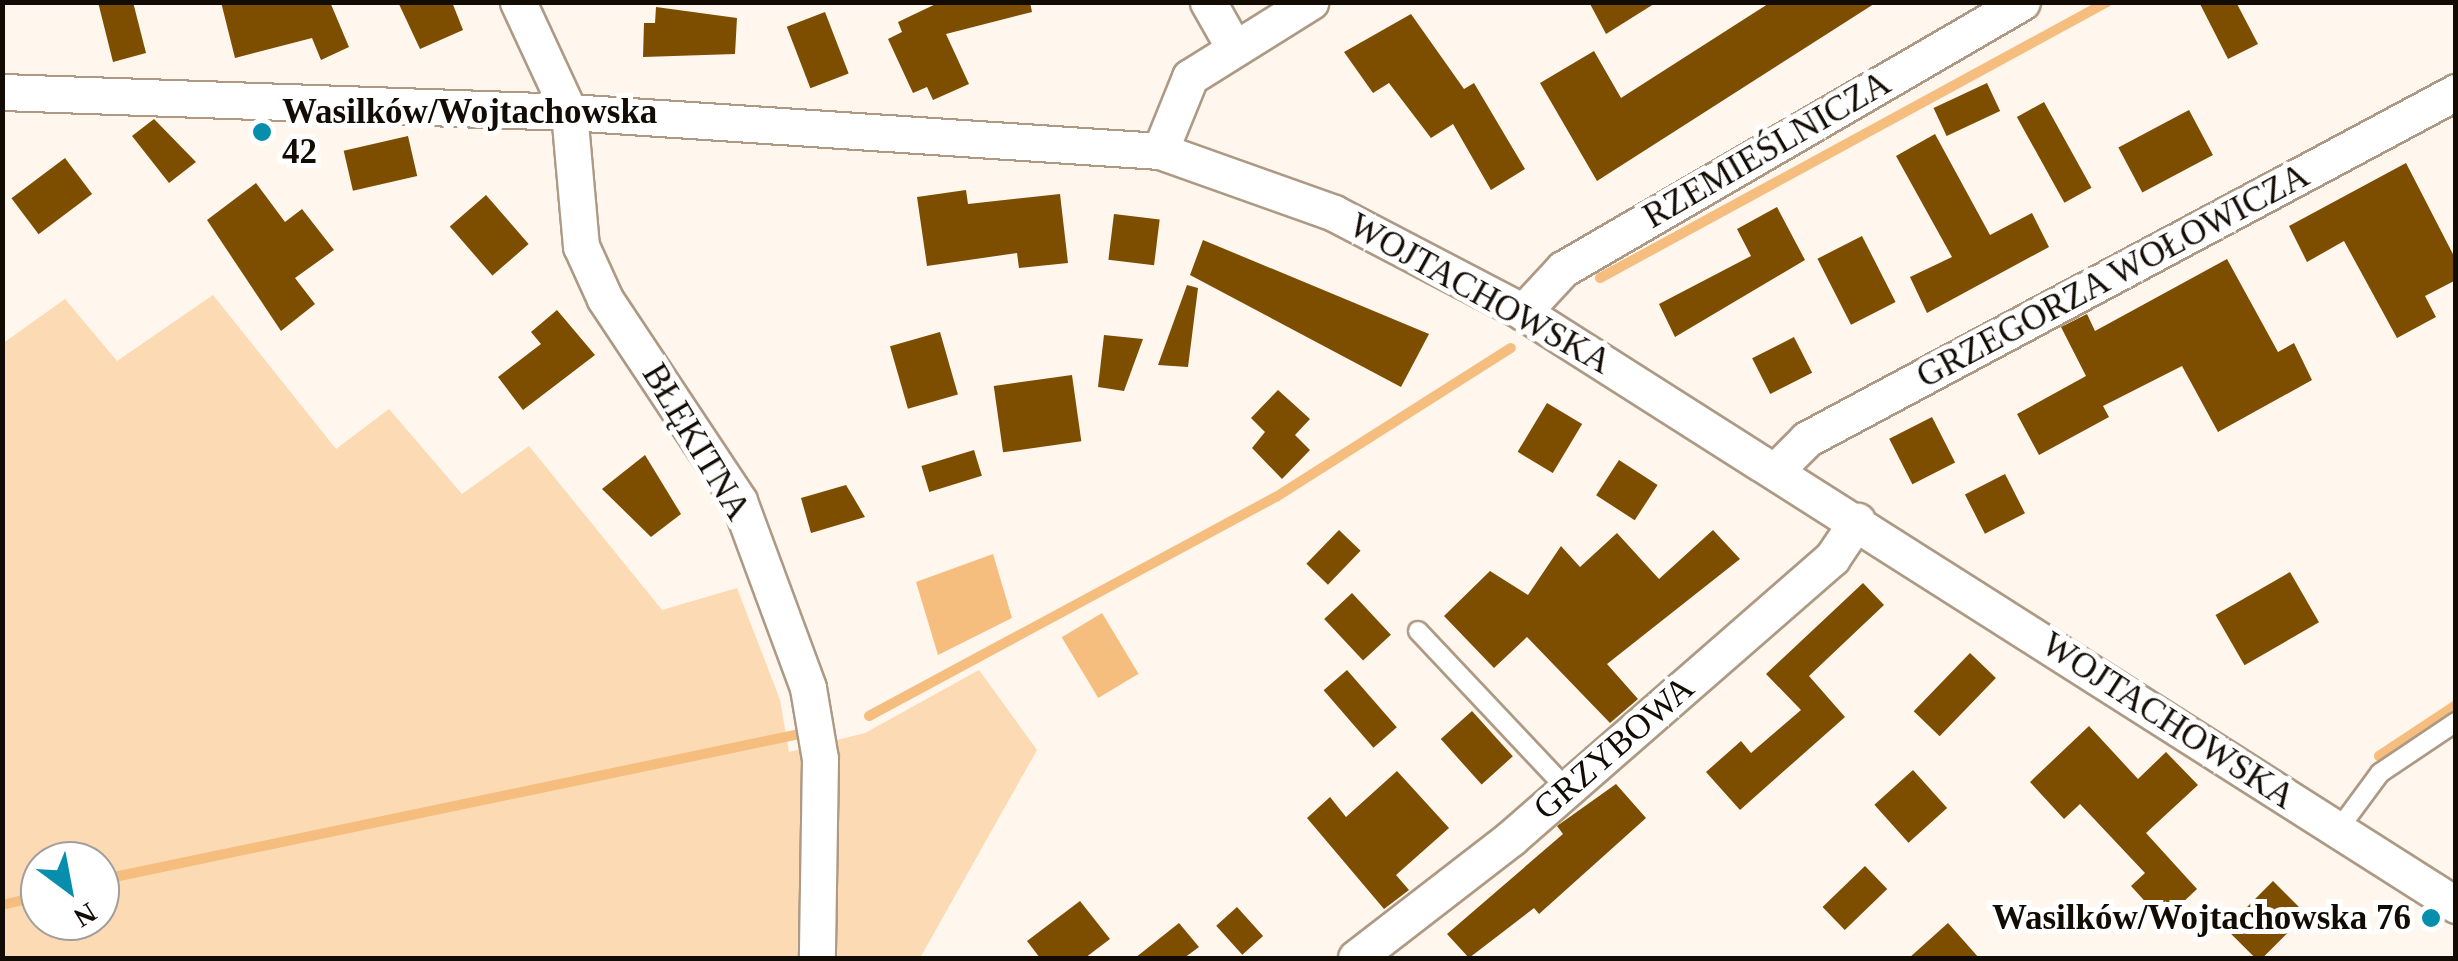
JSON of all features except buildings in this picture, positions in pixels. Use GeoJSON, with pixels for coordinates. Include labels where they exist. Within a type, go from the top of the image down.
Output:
{"type":"FeatureCollection","features":[{"type":"Feature","properties":{"kind":"street","name":"BŁĘKITNA"},"geometry":{"type":"LineString","coordinates":[[518,2],[569,112],[581,246],[604,299],[739,501],[808,688],[820,759],[817,958]]}},
{"type":"Feature","properties":{"kind":"street"},"geometry":{"type":"LineString","coordinates":[[1208,2],[1234,46]]}},
{"type":"Feature","properties":{"kind":"street"},"geometry":{"type":"LineString","coordinates":[[1160,152],[1190,77],[1310,2]]}},
{"type":"Feature","properties":{"kind":"street","name":"RZEMIEŚLNICZA"},"geometry":{"type":"LineString","coordinates":[[1524,312],[1563,269],[2022,2]]}},
{"type":"Feature","properties":{"kind":"street","name":"WOJTACHOWSKA"},"geometry":{"type":"LineString","coordinates":[[2,92],[569,112],[1160,152],[1334,213],[1524,312],[1778,469],[2456,905]]}},
{"type":"Feature","properties":{"kind":"street","name":"GRZEGORZA WOŁOWICZA"},"geometry":{"type":"LineString","coordinates":[[1778,469],[1806,439],[2456,92]]}},
{"type":"Feature","properties":{"kind":"street","name":"GRZYBOWA"},"geometry":{"type":"LineString","coordinates":[[1356,958],[1567,789],[1832,558],[1858,521]]}},
{"type":"Feature","properties":{"kind":"lane"},"geometry":{"type":"LineString","coordinates":[[1418,631],[1567,789]]}},
{"type":"Feature","properties":{"kind":"lane"},"geometry":{"type":"LineString","coordinates":[[2338,830],[2380,773],[2456,722]]}},
{"type":"Feature","properties":{"kind":"shaded area"},"geometry":{"type":"Polygon","coordinates":[[[213,295],[336,449],[389,409],[462,494],[529,446],[662,610],[737,588],[780,700],[789,752],[865,733],[979,670],[1037,750],[920,958],[3,958],[2,344],[65,299],[117,361],[213,295]]]}},
{"type":"Feature","properties":{"kind":"shaded area"},"geometry":{"type":"Polygon","coordinates":[[[993,554],[1012,618],[938,655],[916,582],[993,554]]]}},
{"type":"Feature","properties":{"kind":"shaded area"},"geometry":{"type":"Polygon","coordinates":[[[1102,613],[1139,674],[1098,698],[1062,637],[1102,613]]]}},
{"type":"Feature","properties":{"kind":"waterway"},"geometry":{"type":"LineString","coordinates":[[1600,278],[2107,2]]}},
{"type":"Feature","properties":{"kind":"waterway"},"geometry":{"type":"LineString","coordinates":[[869,716],[1276,497],[1511,348]]}},
{"type":"Feature","properties":{"kind":"waterway"},"geometry":{"type":"LineString","coordinates":[[2379,756],[2456,705]]}},
{"type":"Feature","properties":{"kind":"waterway"},"geometry":{"type":"LineString","coordinates":[[120,876],[804,733]]}},
{"type":"Feature","properties":{"kind":"waterway"},"geometry":{"type":"LineString","coordinates":[[2,905],[20,901]]}},
{"type":"Feature","properties":{"kind":"place","name":"Wasilków/Wojtachowska 42"},"geometry":{"type":"Point","coordinates":[262,132]}},
{"type":"Feature","properties":{"kind":"place","name":"Wasilków/Wojtachowska 76"},"geometry":{"type":"Point","coordinates":[2431,918]}}]}
